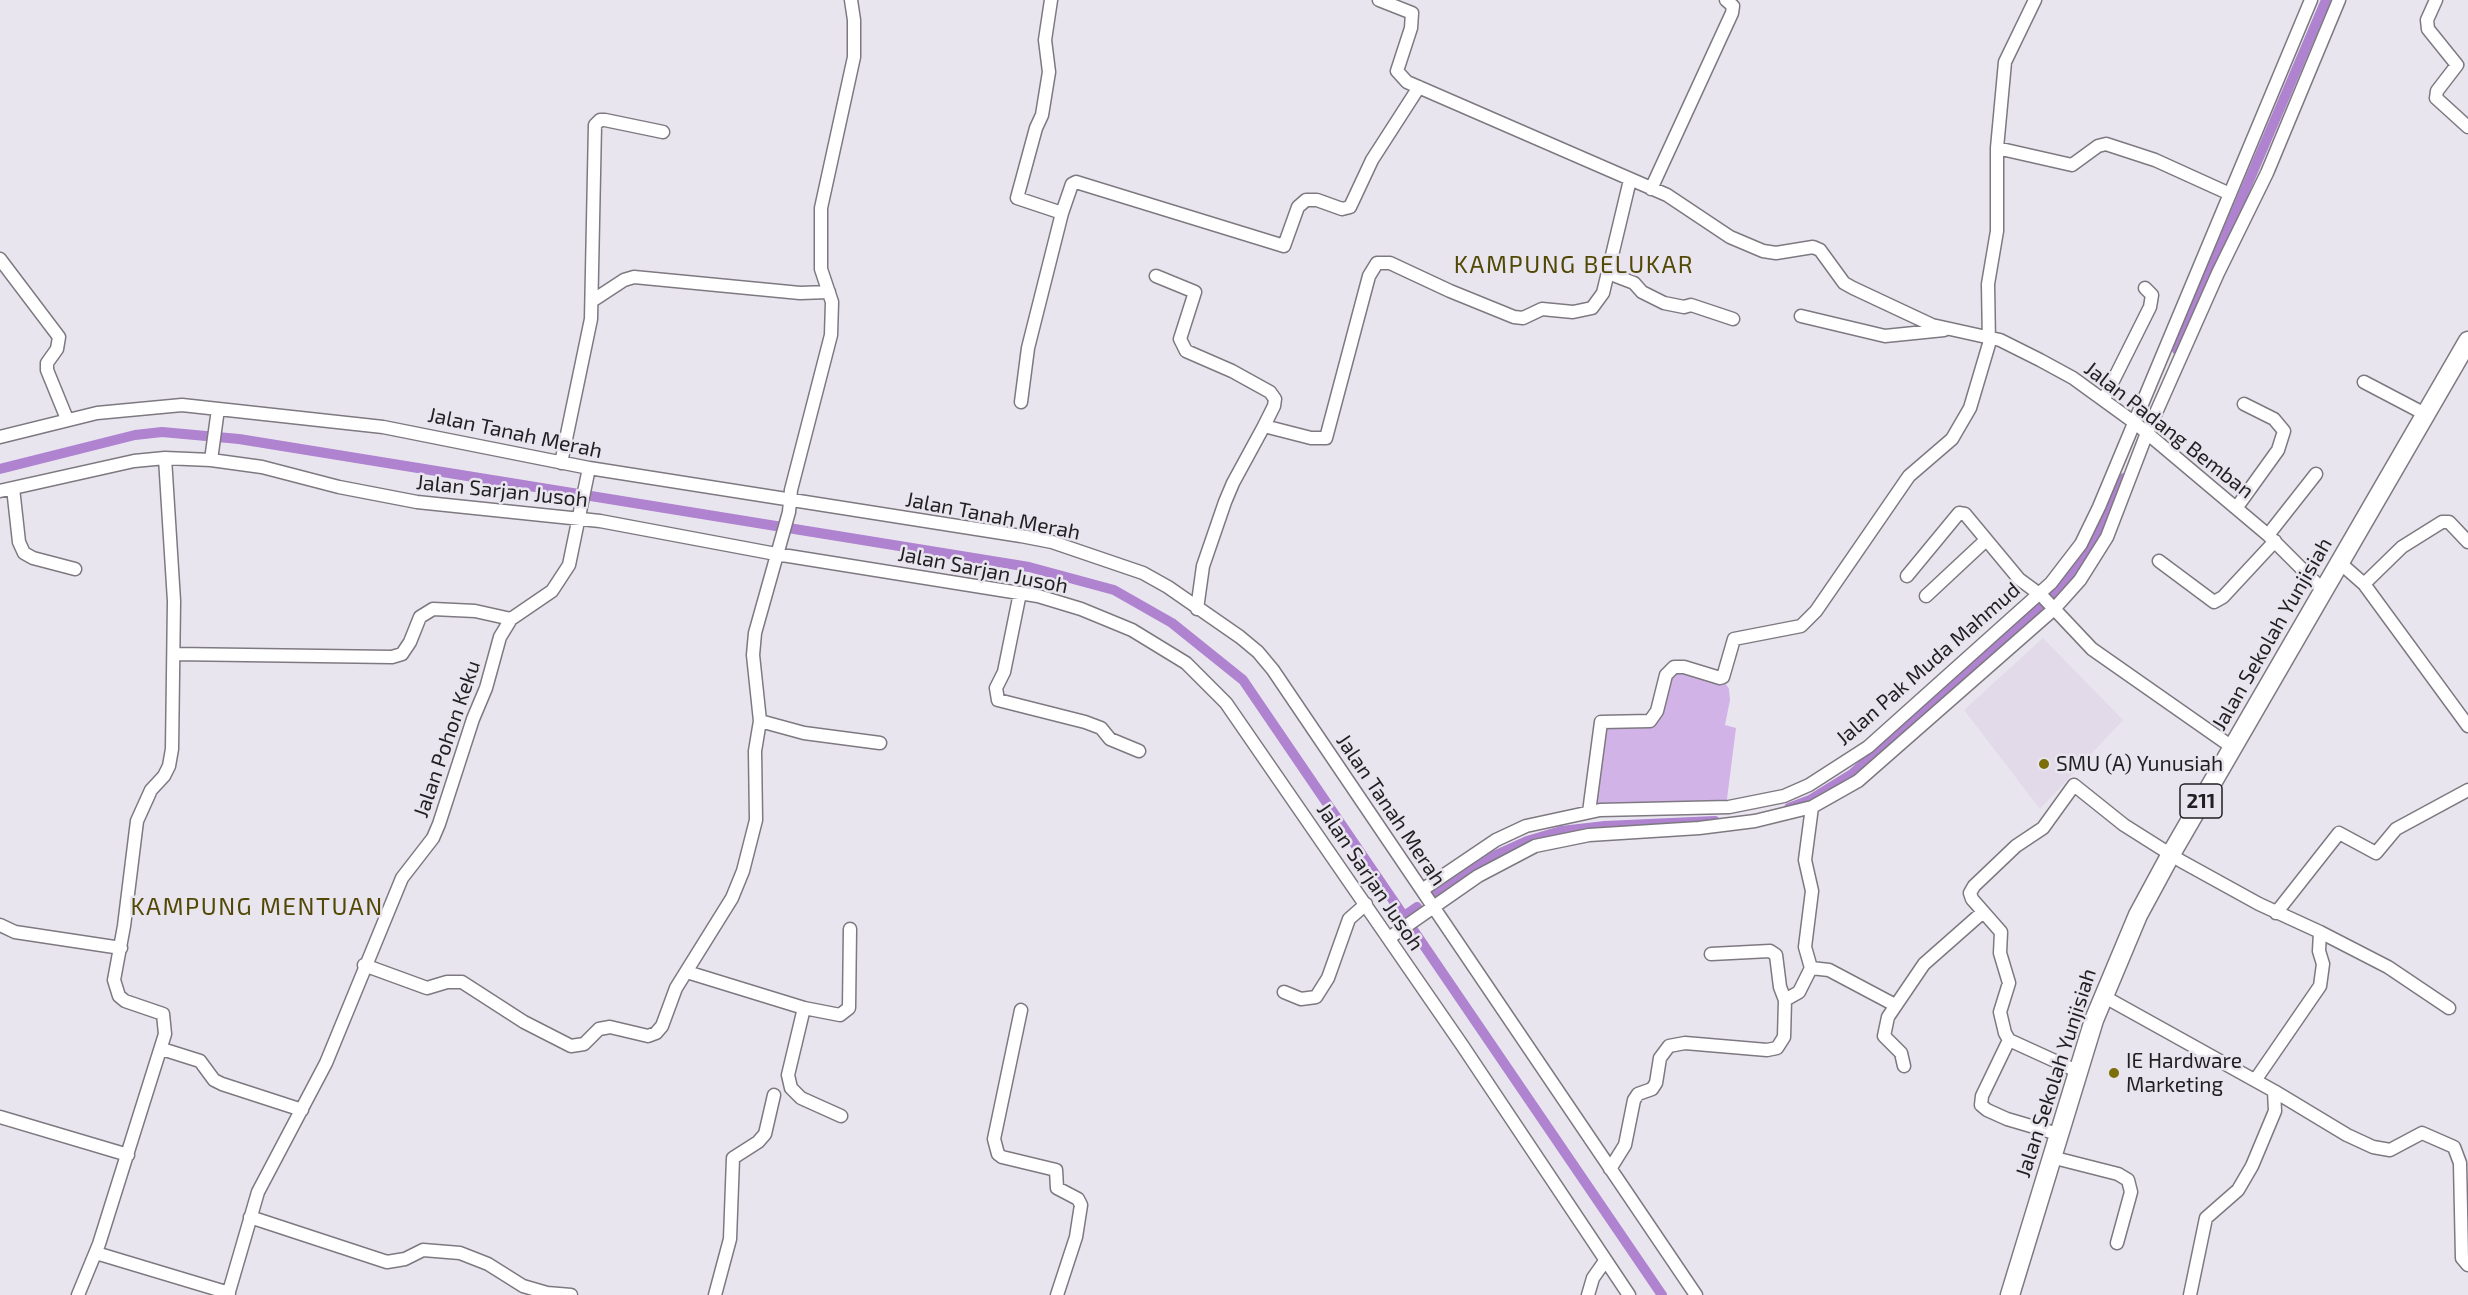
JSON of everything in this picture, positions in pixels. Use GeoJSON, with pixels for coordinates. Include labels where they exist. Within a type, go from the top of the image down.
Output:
{"type":"FeatureCollection","features":[{"type":"Feature","properties":{"kind":"main road","name":"Jalan Sekolah Yunjisiah"},"geometry":{"type":"LineString","coordinates":[[2010,1295],[2077,1071],[2103,996],[2129,934],[2171,854],[2232,747],[2468,341]]}},
{"type":"Feature","properties":{"kind":"street"},"geometry":{"type":"LineString","coordinates":[[364,964],[427,988],[447,982],[462,982],[524,1022],[561,1042],[578,1047],[599,1029],[610,1027],[648,1036],[656,1033],[662,1026],[676,988],[732,898],[752,843],[758,802],[755,751],[760,721],[754,642],[790,507],[791,490],[831,335],[832,302],[820,269],[821,208],[854,57],[854,20],[851,0]]}},
{"type":"Feature","properties":{"kind":"street"},"geometry":{"type":"LineString","coordinates":[[1051,0],[1045,40],[1049,72],[1042,115],[1036,128],[1017,198],[1062,213]]}},
{"type":"Feature","properties":{"kind":"street"},"geometry":{"type":"LineString","coordinates":[[1379,0],[1412,13],[1411,28],[1397,71],[1407,82],[1667,195],[1730,237],[1762,251],[1776,253],[1813,247],[1820,250],[1844,283],[1918,319],[1947,330]]}},
{"type":"Feature","properties":{"kind":"street"},"geometry":{"type":"LineString","coordinates":[[1651,189],[1732,13],[1732,6],[1726,0]]}},
{"type":"Feature","properties":{"kind":"street"},"geometry":{"type":"LineString","coordinates":[[1589,812],[1600,724],[1650,721],[1657,711],[1662,683],[1669,670],[1684,667],[1710,676],[1723,677],[1734,639],[1801,626],[1816,610],[1909,476],[1952,439],[1970,408],[1978,386],[1987,338],[1988,284],[1996,231],[1997,148],[2005,62],[2035,0]]}},
{"type":"Feature","properties":{"kind":"street"},"geometry":{"type":"LineString","coordinates":[[1394,934],[1478,876],[1535,846],[1655,820],[1755,821],[1812,807],[1858,781],[2046,601],[2097,556],[2118,512],[2141,428],[2230,194],[2312,0]]}},
{"type":"Feature","properties":{"kind":"street"},"geometry":{"type":"LineString","coordinates":[[2141,428],[2267,173],[2339,0]]}},
{"type":"Feature","properties":{"kind":"street"},"geometry":{"type":"LineString","coordinates":[[2436,0],[2427,20],[2428,30],[2457,65],[2438,91],[2436,98],[2468,127]]}},
{"type":"Feature","properties":{"kind":"street"},"geometry":{"type":"LineString","coordinates":[[1021,402],[1028,348],[1062,213],[1070,187],[1076,182],[1284,246],[1298,207],[1306,200],[1317,200],[1342,209],[1350,207],[1372,160],[1419,87]]}},
{"type":"Feature","properties":{"kind":"street"},"geometry":{"type":"LineString","coordinates":[[561,463],[589,336],[592,301],[595,125],[600,120],[605,120],[663,132]]}},
{"type":"Feature","properties":{"kind":"street"},"geometry":{"type":"LineString","coordinates":[[1997,148],[2072,165],[2098,146],[2106,144],[2155,160],[2230,194]]}},
{"type":"Feature","properties":{"kind":"street"},"geometry":{"type":"LineString","coordinates":[[1264,426],[1311,438],[1326,438],[1369,276],[1377,262],[1390,263],[1470,300],[1523,318],[1542,309],[1558,308],[1573,312],[1592,308],[1604,293],[1630,180]]}},
{"type":"Feature","properties":{"kind":"street"},"geometry":{"type":"LineString","coordinates":[[0,259],[59,337],[57,349],[47,363],[47,370],[67,419]]}},
{"type":"Feature","properties":{"kind":"street"},"geometry":{"type":"LineString","coordinates":[[1608,273],[1634,283],[1642,292],[1664,303],[1684,307],[1691,305],[1733,319]]}},
{"type":"Feature","properties":{"kind":"street"},"geometry":{"type":"LineString","coordinates":[[1156,276],[1195,292],[1180,339],[1186,351],[1261,386],[1275,399],[1274,406],[1225,502],[1203,566],[1197,609]]}},
{"type":"Feature","properties":{"kind":"street"},"geometry":{"type":"LineString","coordinates":[[592,301],[624,280],[634,277],[800,293],[830,292]]}},
{"type":"Feature","properties":{"kind":"street"},"geometry":{"type":"LineString","coordinates":[[2104,399],[2150,307],[2152,295],[2145,288]]}},
{"type":"Feature","properties":{"kind":"street"},"geometry":{"type":"LineString","coordinates":[[1801,316],[1885,336],[1947,330]]}},
{"type":"Feature","properties":{"kind":"street","name":"Jalan Padang Bemban"},"geometry":{"type":"LineString","coordinates":[[1947,330],[2011,344],[2104,399],[2237,507],[2323,590]]}},
{"type":"Feature","properties":{"kind":"street"},"geometry":{"type":"LineString","coordinates":[[2364,382],[2425,414]]}},
{"type":"Feature","properties":{"kind":"street"},"geometry":{"type":"LineString","coordinates":[[2237,507],[2278,450],[2283,431],[2274,419],[2244,404]]}},
{"type":"Feature","properties":{"kind":"street","name":"Jalan Tanah Merah"},"geometry":{"type":"LineString","coordinates":[[0,437],[67,419],[152,406],[182,405],[218,413],[420,433],[790,507],[1052,542],[1143,573],[1168,587],[1240,637],[1258,652],[1273,670],[1696,1295]]}},
{"type":"Feature","properties":{"kind":"street"},"geometry":{"type":"LineString","coordinates":[[212,455],[218,413]]}},
{"type":"Feature","properties":{"kind":"street","name":"Jalan Pak Muda Mahmud"},"geometry":{"type":"LineString","coordinates":[[1422,890],[1486,846],[1526,826],[1589,812],[1655,820],[1784,796],[1809,785],[1868,747],[2046,601],[2080,544],[2141,428]]}},
{"type":"Feature","properties":{"kind":"street","name":"Jalan Sarjan Jusoh"},"geometry":{"type":"LineString","coordinates":[[0,491],[104,466],[212,455],[339,487],[417,502],[579,519],[776,554],[1020,593],[1070,605],[1132,630],[1160,645],[1206,681],[1232,711],[1366,904],[1394,934],[1629,1295]]}},
{"type":"Feature","properties":{"kind":"street"},"geometry":{"type":"LineString","coordinates":[[78,1295],[96,1252],[162,1049],[166,1020],[163,1014],[125,1001],[116,990],[114,980],[121,948],[137,821],[142,804],[164,777],[171,757],[174,654],[165,458]]}},
{"type":"Feature","properties":{"kind":"street","name":"Jalan Pohon Keku"},"geometry":{"type":"LineString","coordinates":[[228,1294],[250,1218],[270,1165],[326,1063],[364,964],[402,878],[433,838],[439,824],[486,688],[500,637],[511,619],[552,591],[563,578],[575,546],[589,468]]}},
{"type":"Feature","properties":{"kind":"street"},"geometry":{"type":"LineString","coordinates":[[2159,561],[2214,602],[2223,597],[2271,538],[2316,474]]}},
{"type":"Feature","properties":{"kind":"street"},"geometry":{"type":"LineString","coordinates":[[13,488],[20,542],[24,553],[33,558],[75,569]]}},
{"type":"Feature","properties":{"kind":"street"},"geometry":{"type":"LineString","coordinates":[[1907,576],[1959,513],[1970,519],[2019,579],[2046,601],[2092,649],[2232,747]]}},
{"type":"Feature","properties":{"kind":"street"},"geometry":{"type":"LineString","coordinates":[[2364,584],[2402,547],[2442,522],[2449,522],[2468,542]]}},
{"type":"Feature","properties":{"kind":"street"},"geometry":{"type":"LineString","coordinates":[[1926,596],[1986,540]]}},
{"type":"Feature","properties":{"kind":"street"},"geometry":{"type":"LineString","coordinates":[[2339,562],[2364,584],[2468,726]]}},
{"type":"Feature","properties":{"kind":"street"},"geometry":{"type":"LineString","coordinates":[[1020,593],[1004,672],[996,688],[998,700],[1084,722],[1101,729],[1110,739],[1139,751]]}},
{"type":"Feature","properties":{"kind":"street"},"geometry":{"type":"LineString","coordinates":[[174,654],[392,657],[402,654],[410,642],[420,617],[433,609],[475,610],[511,619]]}},
{"type":"Feature","properties":{"kind":"street"},"geometry":{"type":"LineString","coordinates":[[760,721],[804,733],[880,743]]}},
{"type":"Feature","properties":{"kind":"street"},"geometry":{"type":"LineString","coordinates":[[2077,1071],[2009,1040],[2000,1017],[2009,983],[2000,953],[2001,933],[1972,899],[1971,889],[2016,846],[2043,828],[2074,785],[2124,825],[2171,854],[2276,913],[2320,932],[2388,967],[2449,1008]]}},
{"type":"Feature","properties":{"kind":"street"},"geometry":{"type":"LineString","coordinates":[[2276,913],[2339,833],[2378,853],[2396,829],[2468,790]]}},
{"type":"Feature","properties":{"kind":"street"},"geometry":{"type":"LineString","coordinates":[[1785,1000],[1799,992],[1811,968],[1805,947],[1812,891],[1805,860],[1812,807]]}},
{"type":"Feature","properties":{"kind":"street"},"geometry":{"type":"LineString","coordinates":[[1284,992],[1301,999],[1316,997],[1328,978],[1349,918],[1366,904]]}},
{"type":"Feature","properties":{"kind":"street"},"geometry":{"type":"LineString","coordinates":[[1904,1065],[1901,1053],[1884,1036],[1888,1017],[1935,953],[1983,912]]}},
{"type":"Feature","properties":{"kind":"street"},"geometry":{"type":"LineString","coordinates":[[0,925],[24,933],[121,948]]}},
{"type":"Feature","properties":{"kind":"street"},"geometry":{"type":"LineString","coordinates":[[687,972],[804,1008],[840,1015],[849,1008],[850,929]]}},
{"type":"Feature","properties":{"kind":"street"},"geometry":{"type":"LineString","coordinates":[[2256,1079],[2320,986],[2323,964],[2319,951],[2320,932]]}},
{"type":"Feature","properties":{"kind":"street"},"geometry":{"type":"LineString","coordinates":[[1610,1169],[1625,1145],[1634,1100],[1638,1094],[1652,1089],[1663,1051],[1669,1046],[1685,1043],[1767,1050],[1777,1047],[1784,1037],[1785,1000],[1780,987],[1777,958],[1773,952],[1711,954]]}},
{"type":"Feature","properties":{"kind":"street"},"geometry":{"type":"LineString","coordinates":[[1811,968],[1829,970],[1895,1005]]}},
{"type":"Feature","properties":{"kind":"street"},"geometry":{"type":"LineString","coordinates":[[2103,996],[2189,1046],[2256,1079],[2347,1135],[2373,1147],[2390,1150],[2422,1133],[2454,1147],[2460,1163],[2462,1258],[2468,1265]]}},
{"type":"Feature","properties":{"kind":"street"},"geometry":{"type":"LineString","coordinates":[[804,1008],[788,1075],[791,1088],[801,1098],[841,1116]]}},
{"type":"Feature","properties":{"kind":"street"},"geometry":{"type":"LineString","coordinates":[[1021,1010],[994,1139],[998,1154],[1002,1157],[1056,1170],[1057,1188],[1078,1198],[1081,1205],[1076,1237],[1057,1295]]}},
{"type":"Feature","properties":{"kind":"street"},"geometry":{"type":"LineString","coordinates":[[2009,1040],[1982,1096],[1981,1105],[2007,1119],[2058,1134]]}},
{"type":"Feature","properties":{"kind":"street"},"geometry":{"type":"LineString","coordinates":[[162,1049],[200,1061],[214,1080],[222,1084],[302,1110]]}},
{"type":"Feature","properties":{"kind":"street"},"geometry":{"type":"LineString","coordinates":[[2190,1295],[2206,1218],[2238,1190],[2247,1174],[2275,1111],[2274,1091]]}},
{"type":"Feature","properties":{"kind":"street"},"geometry":{"type":"LineString","coordinates":[[715,1295],[730,1239],[733,1158],[758,1142],[765,1134],[774,1095]]}},
{"type":"Feature","properties":{"kind":"street"},"geometry":{"type":"LineString","coordinates":[[0,1117],[128,1155]]}},
{"type":"Feature","properties":{"kind":"street"},"geometry":{"type":"LineString","coordinates":[[2051,1157],[2118,1174],[2128,1180],[2131,1192],[2117,1243]]}},
{"type":"Feature","properties":{"kind":"street"},"geometry":{"type":"LineString","coordinates":[[250,1218],[387,1262],[397,1262],[423,1250],[460,1253],[488,1264],[523,1286],[547,1293],[571,1295]]}},
{"type":"Feature","properties":{"kind":"street"},"geometry":{"type":"LineString","coordinates":[[96,1252],[228,1294]]}},
{"type":"Feature","properties":{"kind":"street"},"geometry":{"type":"LineString","coordinates":[[1588,1295],[1593,1278],[1605,1261]]}},
{"type":"Feature","properties":{"kind":"shaded area","name":"SMU (A) Yunusiah"},"geometry":{"type":"Polygon","coordinates":[[[2043,638],[2123,720],[2040,809],[1964,710],[2043,638]]]}},
{"type":"Feature","properties":{"kind":"shaded area"},"geometry":{"type":"Polygon","coordinates":[[[1678,670],[1726,684],[1729,689],[1730,700],[1725,725],[1736,728],[1726,807],[1595,810],[1604,726],[1656,726],[1666,684],[1678,670]]]}},
{"type":"Feature","properties":{"kind":"waterway"},"geometry":{"type":"LineString","coordinates":[[2177,350],[2326,0]]}},
{"type":"Feature","properties":{"kind":"waterway"},"geometry":{"type":"LineString","coordinates":[[0,469],[135,435],[162,432],[239,439],[1029,567],[1114,590],[1172,623],[1243,680],[1662,1295]]}},
{"type":"Feature","properties":{"kind":"waterway"},"geometry":{"type":"LineString","coordinates":[[1789,808],[1810,800],[1852,774],[2051,599],[2065,584],[2094,543],[2124,478]]}},
{"type":"Feature","properties":{"kind":"waterway"},"geometry":{"type":"LineString","coordinates":[[1435,896],[1496,855],[1527,841],[1561,831],[1605,826],[1715,821]]}},
{"type":"Feature","properties":{"kind":"waterway"},"geometry":{"type":"LineString","coordinates":[[1404,916],[1417,907]]}},
{"type":"Feature","properties":{"kind":"place","name":"SMU (A) Yunusiah"},"geometry":{"type":"Point","coordinates":[2044,764]}},
{"type":"Feature","properties":{"kind":"place","name":"IE Hardware Marketing"},"geometry":{"type":"Point","coordinates":[2114,1073]}},
{"type":"Feature","properties":{"kind":"district","name":"KAMPUNG BELUKAR"},"geometry":{"type":"Point","coordinates":[1574,265]}},
{"type":"Feature","properties":{"kind":"district","name":"KAMPUNG MENTUAN"},"geometry":{"type":"Point","coordinates":[257,907]}}]}
